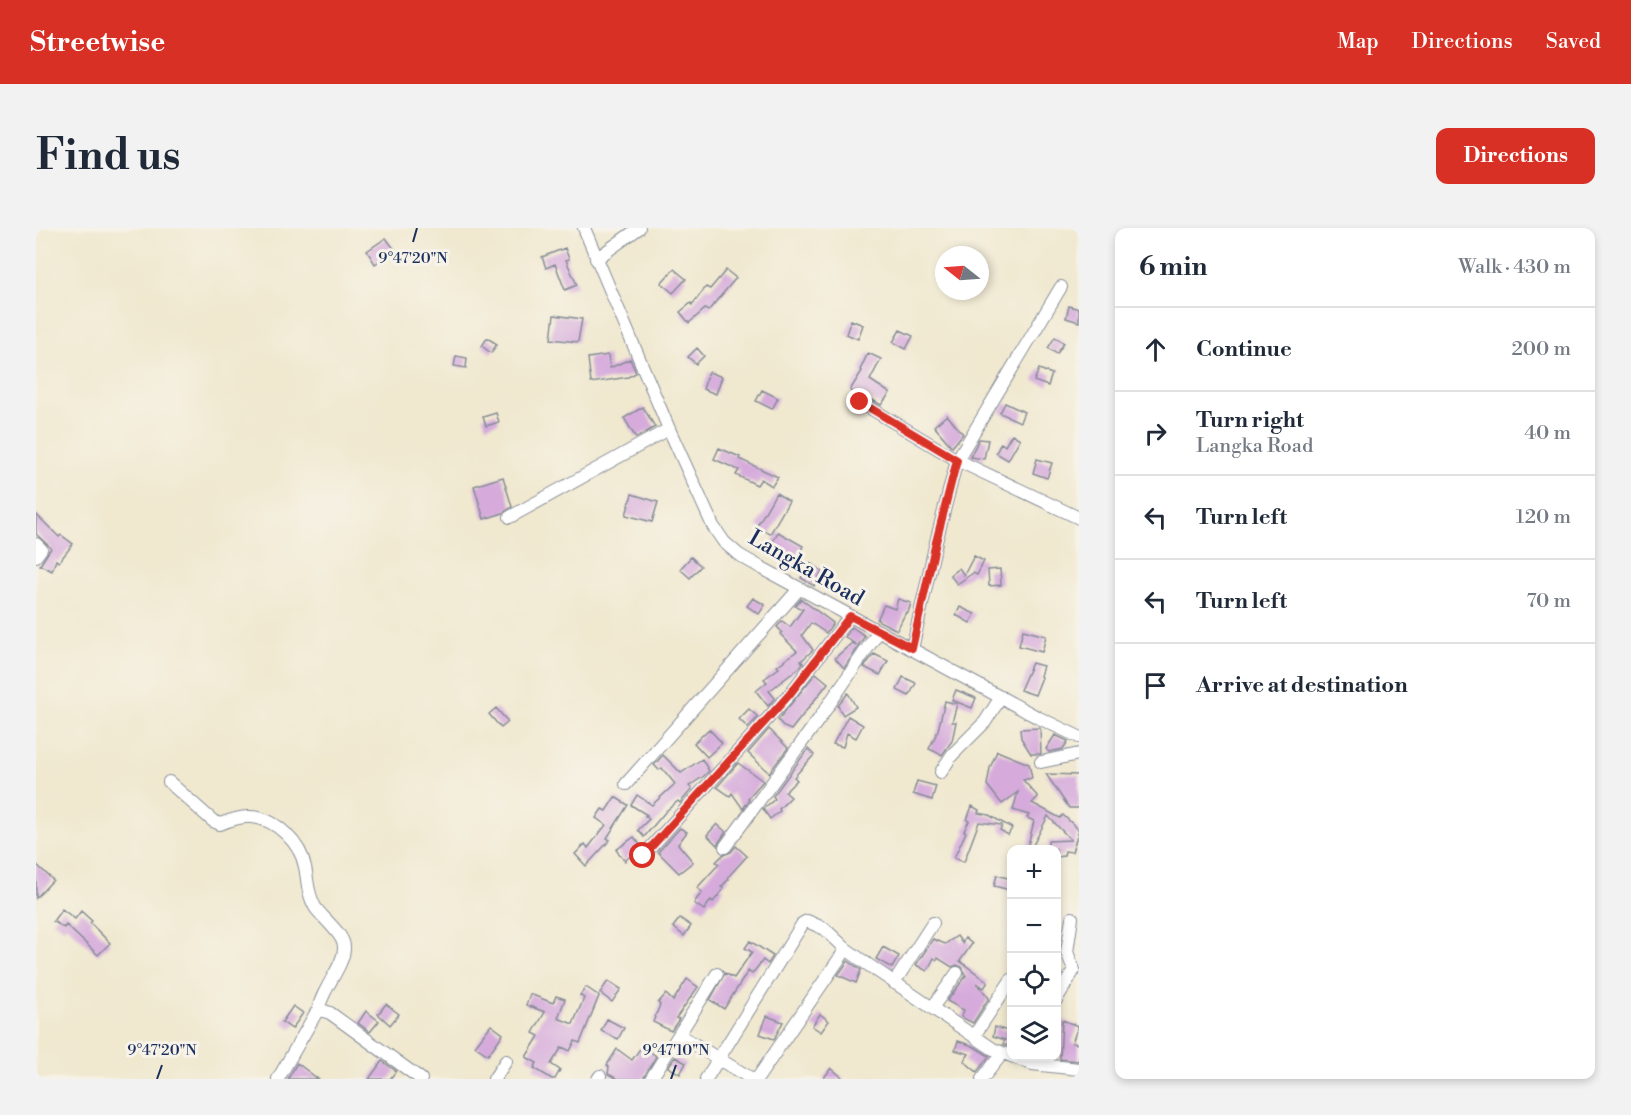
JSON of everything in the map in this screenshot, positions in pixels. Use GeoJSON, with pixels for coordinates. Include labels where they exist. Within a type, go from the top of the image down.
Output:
{"type":"FeatureCollection","features":[{"type":"Feature","properties":{"kind":"street","name":"Langka Road"},"geometry":{"type":"LineString","coordinates":[[584,228],[669,429],[713,526],[724,542],[739,555],[800,589],[1046,722],[1079,737]]}},
{"type":"Feature","properties":{"kind":"street"},"geometry":{"type":"LineString","coordinates":[[596,258],[639,228]]}},
{"type":"Feature","properties":{"kind":"street"},"geometry":{"type":"LineString","coordinates":[[912,648],[957,460],[1061,287]]}},
{"type":"Feature","properties":{"kind":"street"},"geometry":{"type":"LineString","coordinates":[[860,402],[957,460],[1079,518]]}},
{"type":"Feature","properties":{"kind":"street"},"geometry":{"type":"LineString","coordinates":[[510,517],[669,429]]}},
{"type":"Feature","properties":{"kind":"street"},"geometry":{"type":"LineString","coordinates":[[36,544],[41,549],[36,556]]}},
{"type":"Feature","properties":{"kind":"street"},"geometry":{"type":"LineString","coordinates":[[626,784],[800,589]]}},
{"type":"Feature","properties":{"kind":"street"},"geometry":{"type":"LineString","coordinates":[[643,856],[789,695],[850,616]]}},
{"type":"Feature","properties":{"kind":"street"},"geometry":{"type":"LineString","coordinates":[[725,847],[819,719],[879,631]]}},
{"type":"Feature","properties":{"kind":"street"},"geometry":{"type":"LineString","coordinates":[[941,772],[952,754],[985,722],[1001,697]]}},
{"type":"Feature","properties":{"kind":"street"},"geometry":{"type":"LineString","coordinates":[[1041,762],[1079,754]]}},
{"type":"Feature","properties":{"kind":"street"},"geometry":{"type":"LineString","coordinates":[[169,782],[213,821],[220,824],[238,818],[252,817],[268,821],[284,832],[297,848],[305,866],[307,890],[315,907],[339,935],[344,948],[321,997],[318,1011],[278,1079]]}},
{"type":"Feature","properties":{"kind":"street"},"geometry":{"type":"LineString","coordinates":[[1061,993],[1076,971],[1067,952],[1072,918]]}},
{"type":"Feature","properties":{"kind":"street"},"geometry":{"type":"LineString","coordinates":[[706,1079],[803,923],[810,921],[825,929],[846,949],[894,983],[1007,1055]]}},
{"type":"Feature","properties":{"kind":"street"},"geometry":{"type":"LineString","coordinates":[[894,983],[933,923]]}},
{"type":"Feature","properties":{"kind":"street"},"geometry":{"type":"LineString","coordinates":[[757,1079],[846,949]]}},
{"type":"Feature","properties":{"kind":"street"},"geometry":{"type":"LineString","coordinates":[[932,1008],[957,972]]}},
{"type":"Feature","properties":{"kind":"street"},"geometry":{"type":"LineString","coordinates":[[651,1079],[717,974]]}},
{"type":"Feature","properties":{"kind":"street"},"geometry":{"type":"LineString","coordinates":[[974,1036],[1007,986]]}},
{"type":"Feature","properties":{"kind":"street"},"geometry":{"type":"LineString","coordinates":[[318,1011],[330,1012],[421,1079]]}},
{"type":"Feature","properties":{"kind":"street"},"geometry":{"type":"LineString","coordinates":[[679,1035],[752,1079]]}},
{"type":"Feature","properties":{"kind":"street"},"geometry":{"type":"LineString","coordinates":[[982,1079],[1002,1054]]}},
{"type":"Feature","properties":{"kind":"street"},"geometry":{"type":"LineString","coordinates":[[494,1079],[506,1061]]}},
{"type":"Feature","properties":{"kind":"street"},"geometry":{"type":"LineString","coordinates":[[1028,1061],[1045,1067],[1079,1070]]}},
{"type":"Feature","properties":{"kind":"building"},"geometry":{"type":"Polygon","coordinates":[[[386,238],[395,250],[375,264],[367,251],[386,238]]]}},
{"type":"Feature","properties":{"kind":"building"},"geometry":{"type":"Polygon","coordinates":[[[565,248],[569,259],[566,260],[577,285],[565,290],[555,264],[546,268],[542,257],[565,248]]]}},
{"type":"Feature","properties":{"kind":"building"},"geometry":{"type":"Polygon","coordinates":[[[674,269],[686,279],[673,293],[661,283],[674,269]]]}},
{"type":"Feature","properties":{"kind":"building"},"geometry":{"type":"Polygon","coordinates":[[[726,270],[736,278],[708,311],[705,309],[689,323],[680,312],[691,303],[692,305],[706,287],[710,289],[726,270]]]}},
{"type":"Feature","properties":{"kind":"building"},"geometry":{"type":"Polygon","coordinates":[[[1069,306],[1079,309],[1079,322],[1066,318],[1069,306]]]}},
{"type":"Feature","properties":{"kind":"building"},"geometry":{"type":"Polygon","coordinates":[[[554,315],[582,319],[578,342],[551,339],[554,315]]]}},
{"type":"Feature","properties":{"kind":"building"},"geometry":{"type":"Polygon","coordinates":[[[851,320],[863,325],[858,339],[846,334],[851,320]]]}},
{"type":"Feature","properties":{"kind":"building"},"geometry":{"type":"Polygon","coordinates":[[[900,330],[913,336],[906,349],[893,342],[900,330]]]}},
{"type":"Feature","properties":{"kind":"building"},"geometry":{"type":"Polygon","coordinates":[[[1055,337],[1064,343],[1057,354],[1048,348],[1055,337]]]}},
{"type":"Feature","properties":{"kind":"building"},"geometry":{"type":"Polygon","coordinates":[[[487,338],[497,344],[491,353],[482,346],[487,338]]]}},
{"type":"Feature","properties":{"kind":"building"},"geometry":{"type":"Polygon","coordinates":[[[697,348],[704,356],[696,364],[688,357],[697,348]]]}},
{"type":"Feature","properties":{"kind":"building"},"geometry":{"type":"Polygon","coordinates":[[[868,353],[881,359],[870,380],[890,393],[881,405],[850,390],[862,371],[860,370],[868,353]]]}},
{"type":"Feature","properties":{"kind":"building"},"geometry":{"type":"Polygon","coordinates":[[[608,355],[610,368],[630,359],[636,373],[628,377],[591,383],[588,358],[608,355]]]}},
{"type":"Feature","properties":{"kind":"building"},"geometry":{"type":"Polygon","coordinates":[[[456,356],[467,358],[466,368],[454,366],[456,356]]]}},
{"type":"Feature","properties":{"kind":"building"},"geometry":{"type":"Polygon","coordinates":[[[1039,369],[1052,374],[1048,386],[1034,381],[1039,369]]]}},
{"type":"Feature","properties":{"kind":"building"},"geometry":{"type":"Polygon","coordinates":[[[709,372],[722,377],[716,394],[703,389],[709,372]]]}},
{"type":"Feature","properties":{"kind":"building"},"geometry":{"type":"Polygon","coordinates":[[[762,390],[778,398],[772,409],[756,401],[762,390]]]}},
{"type":"Feature","properties":{"kind":"building"},"geometry":{"type":"Polygon","coordinates":[[[1005,403],[1024,412],[1020,422],[1000,413],[1005,403]]]}},
{"type":"Feature","properties":{"kind":"building"},"geometry":{"type":"Polygon","coordinates":[[[643,407],[655,427],[636,438],[624,418],[643,407]]]}},
{"type":"Feature","properties":{"kind":"building"},"geometry":{"type":"Polygon","coordinates":[[[496,413],[499,422],[486,426],[483,417],[496,413]]]}},
{"type":"Feature","properties":{"kind":"building"},"geometry":{"type":"Polygon","coordinates":[[[947,415],[963,434],[952,447],[934,426],[947,415]]]}},
{"type":"Feature","properties":{"kind":"building"},"geometry":{"type":"Polygon","coordinates":[[[1012,434],[1020,439],[1008,460],[996,453],[1001,443],[1005,446],[1012,434]]]}},
{"type":"Feature","properties":{"kind":"building"},"geometry":{"type":"Polygon","coordinates":[[[979,439],[988,440],[984,459],[970,457],[979,439]]]}},
{"type":"Feature","properties":{"kind":"building"},"geometry":{"type":"Polygon","coordinates":[[[719,448],[778,477],[772,486],[761,479],[757,485],[736,475],[739,470],[714,459],[719,448]]]}},
{"type":"Feature","properties":{"kind":"building"},"geometry":{"type":"Polygon","coordinates":[[[1037,459],[1052,463],[1047,478],[1033,473],[1037,459]]]}},
{"type":"Feature","properties":{"kind":"building"},"geometry":{"type":"Polygon","coordinates":[[[503,477],[512,507],[503,513],[484,519],[474,486],[503,477]]]}},
{"type":"Feature","properties":{"kind":"building"},"geometry":{"type":"Polygon","coordinates":[[[776,493],[789,501],[770,534],[757,526],[776,493]]]}},
{"type":"Feature","properties":{"kind":"building"},"geometry":{"type":"Polygon","coordinates":[[[632,494],[658,502],[652,522],[626,515],[632,494]]]}},
{"type":"Feature","properties":{"kind":"building"},"geometry":{"type":"Polygon","coordinates":[[[36,514],[59,537],[61,535],[73,544],[59,562],[56,560],[52,571],[40,565],[51,548],[36,534],[36,514]]]}},
{"type":"Feature","properties":{"kind":"building"},"geometry":{"type":"Polygon","coordinates":[[[778,532],[803,546],[795,562],[770,547],[778,532]]]}},
{"type":"Feature","properties":{"kind":"building"},"geometry":{"type":"Polygon","coordinates":[[[974,556],[984,561],[977,575],[973,573],[957,584],[950,575],[959,568],[964,575],[974,556]]]}},
{"type":"Feature","properties":{"kind":"building"},"geometry":{"type":"Polygon","coordinates":[[[691,557],[701,566],[690,578],[680,569],[691,557]]]}},
{"type":"Feature","properties":{"kind":"building"},"geometry":{"type":"Polygon","coordinates":[[[810,563],[822,571],[814,586],[801,578],[810,563]]]}},
{"type":"Feature","properties":{"kind":"building"},"geometry":{"type":"Polygon","coordinates":[[[1000,569],[1001,585],[989,586],[988,570],[1000,569]]]}},
{"type":"Feature","properties":{"kind":"building"},"geometry":{"type":"Polygon","coordinates":[[[753,598],[765,605],[759,614],[747,606],[753,598]]]}},
{"type":"Feature","properties":{"kind":"building"},"geometry":{"type":"Polygon","coordinates":[[[801,599],[833,623],[826,633],[811,623],[802,635],[813,650],[801,661],[803,663],[799,668],[769,691],[775,698],[768,706],[756,691],[767,682],[764,679],[779,668],[777,666],[797,651],[780,634],[782,632],[777,627],[782,621],[790,627],[803,609],[795,606],[801,599]]]}},
{"type":"Feature","properties":{"kind":"building"},"geometry":{"type":"Polygon","coordinates":[[[898,599],[911,603],[908,613],[906,612],[897,630],[877,620],[884,605],[895,609],[898,599]]]}},
{"type":"Feature","properties":{"kind":"building"},"geometry":{"type":"Polygon","coordinates":[[[960,607],[975,614],[970,623],[956,615],[960,607]]]}},
{"type":"Feature","properties":{"kind":"building"},"geometry":{"type":"Polygon","coordinates":[[[852,627],[865,636],[858,646],[845,637],[852,627]]]}},
{"type":"Feature","properties":{"kind":"building"},"geometry":{"type":"Polygon","coordinates":[[[1023,630],[1046,636],[1042,652],[1019,646],[1023,630]]]}},
{"type":"Feature","properties":{"kind":"building"},"geometry":{"type":"Polygon","coordinates":[[[852,643],[859,646],[844,668],[835,658],[852,643]]]}},
{"type":"Feature","properties":{"kind":"building"},"geometry":{"type":"Polygon","coordinates":[[[874,654],[888,661],[880,675],[864,667],[874,654]]]}},
{"type":"Feature","properties":{"kind":"building"},"geometry":{"type":"Polygon","coordinates":[[[1032,663],[1043,666],[1040,676],[1042,677],[1035,695],[1020,690],[1032,663]]]}},
{"type":"Feature","properties":{"kind":"building"},"geometry":{"type":"Polygon","coordinates":[[[816,673],[828,683],[791,730],[784,727],[778,720],[816,673]]]}},
{"type":"Feature","properties":{"kind":"building"},"geometry":{"type":"Polygon","coordinates":[[[903,677],[916,683],[909,696],[897,690],[903,677]]]}},
{"type":"Feature","properties":{"kind":"building"},"geometry":{"type":"Polygon","coordinates":[[[956,690],[976,698],[972,708],[952,700],[956,690]]]}},
{"type":"Feature","properties":{"kind":"building"},"geometry":{"type":"Polygon","coordinates":[[[848,693],[856,707],[843,715],[838,706],[848,693]]]}},
{"type":"Feature","properties":{"kind":"building"},"geometry":{"type":"Polygon","coordinates":[[[945,701],[957,704],[952,722],[956,722],[952,741],[942,755],[929,749],[938,730],[945,701]]]}},
{"type":"Feature","properties":{"kind":"building"},"geometry":{"type":"Polygon","coordinates":[[[496,708],[508,722],[501,728],[489,714],[496,708]]]}},
{"type":"Feature","properties":{"kind":"building"},"geometry":{"type":"Polygon","coordinates":[[[749,709],[758,717],[748,728],[739,719],[749,709]]]}},
{"type":"Feature","properties":{"kind":"building"},"geometry":{"type":"Polygon","coordinates":[[[848,716],[863,725],[856,738],[847,733],[843,747],[833,744],[848,716]]]}},
{"type":"Feature","properties":{"kind":"building"},"geometry":{"type":"Polygon","coordinates":[[[1040,728],[1041,754],[1031,754],[1021,738],[1020,729],[1040,728]]]}},
{"type":"Feature","properties":{"kind":"building"},"geometry":{"type":"Polygon","coordinates":[[[709,729],[722,743],[707,757],[694,743],[709,729]]]}},
{"type":"Feature","properties":{"kind":"building"},"geometry":{"type":"Polygon","coordinates":[[[769,729],[788,748],[769,773],[748,753],[769,729]]]}},
{"type":"Feature","properties":{"kind":"building"},"geometry":{"type":"Polygon","coordinates":[[[1055,735],[1068,741],[1063,749],[1049,752],[1046,749],[1055,735]]]}},
{"type":"Feature","properties":{"kind":"building"},"geometry":{"type":"Polygon","coordinates":[[[808,749],[814,755],[794,777],[797,780],[785,792],[791,797],[770,819],[763,809],[775,799],[773,796],[808,749]]]}},
{"type":"Feature","properties":{"kind":"building"},"geometry":{"type":"Polygon","coordinates":[[[997,751],[1029,764],[1032,778],[1023,780],[1038,797],[1032,803],[1060,818],[1063,815],[1079,830],[1072,852],[1065,851],[1064,856],[1061,856],[1061,845],[1048,845],[1048,841],[1071,840],[1048,816],[1033,845],[1028,845],[1034,821],[1027,818],[1029,815],[1013,810],[1018,792],[1002,804],[987,785],[990,768],[997,751]]]}},
{"type":"Feature","properties":{"kind":"building"},"geometry":{"type":"Polygon","coordinates":[[[663,755],[681,773],[702,759],[709,771],[689,786],[692,789],[680,803],[678,801],[666,811],[644,837],[638,830],[649,819],[645,816],[647,815],[631,805],[637,795],[652,805],[675,784],[662,768],[659,770],[654,765],[663,755]]]}},
{"type":"Feature","properties":{"kind":"building"},"geometry":{"type":"Polygon","coordinates":[[[738,763],[763,781],[748,798],[743,809],[732,793],[730,796],[717,787],[738,763]]]}},
{"type":"Feature","properties":{"kind":"building"},"geometry":{"type":"Polygon","coordinates":[[[1046,774],[1079,775],[1079,808],[1069,808],[1046,774]]]}},
{"type":"Feature","properties":{"kind":"building"},"geometry":{"type":"Polygon","coordinates":[[[917,781],[936,786],[932,800],[913,794],[917,781]]]}},
{"type":"Feature","properties":{"kind":"building"},"geometry":{"type":"Polygon","coordinates":[[[615,797],[628,805],[607,838],[610,840],[586,866],[575,854],[585,844],[588,848],[606,825],[596,818],[602,809],[606,811],[615,797]]]}},
{"type":"Feature","properties":{"kind":"building"},"geometry":{"type":"Polygon","coordinates":[[[972,806],[979,810],[978,813],[989,815],[1012,828],[1008,835],[1000,830],[1002,825],[979,822],[964,862],[954,858],[966,832],[964,831],[972,806]]]}},
{"type":"Feature","properties":{"kind":"building"},"geometry":{"type":"Polygon","coordinates":[[[717,824],[726,832],[717,845],[707,835],[717,824]]]}},
{"type":"Feature","properties":{"kind":"building"},"geometry":{"type":"Polygon","coordinates":[[[680,828],[687,832],[678,844],[693,862],[679,873],[658,852],[680,828]]]}},
{"type":"Feature","properties":{"kind":"building"},"geometry":{"type":"Polygon","coordinates":[[[634,837],[641,846],[625,861],[616,850],[634,837]]]}},
{"type":"Feature","properties":{"kind":"building"},"geometry":{"type":"Polygon","coordinates":[[[736,846],[747,856],[721,887],[724,889],[713,902],[711,900],[704,910],[694,903],[702,892],[697,888],[719,864],[716,862],[736,846]]]}},
{"type":"Feature","properties":{"kind":"building"},"geometry":{"type":"Polygon","coordinates":[[[36,864],[53,880],[36,898],[36,864]]]}},
{"type":"Feature","properties":{"kind":"building"},"geometry":{"type":"Polygon","coordinates":[[[997,875],[1007,878],[1007,889],[994,886],[997,875]]]}},
{"type":"Feature","properties":{"kind":"building"},"geometry":{"type":"Polygon","coordinates":[[[62,909],[75,919],[81,911],[110,943],[98,955],[66,925],[64,928],[53,921],[62,909]]]}},
{"type":"Feature","properties":{"kind":"building"},"geometry":{"type":"Polygon","coordinates":[[[680,918],[691,926],[684,936],[673,927],[680,918]]]}},
{"type":"Feature","properties":{"kind":"building"},"geometry":{"type":"Polygon","coordinates":[[[957,936],[962,943],[965,938],[972,944],[960,961],[988,982],[984,988],[977,983],[989,998],[973,1023],[961,1017],[964,1010],[947,1001],[966,976],[962,967],[957,965],[952,967],[938,958],[937,960],[934,958],[927,971],[916,965],[933,939],[945,944],[957,936]]]}},
{"type":"Feature","properties":{"kind":"building"},"geometry":{"type":"Polygon","coordinates":[[[750,941],[773,956],[768,964],[763,960],[752,974],[748,971],[724,1009],[710,1000],[725,973],[734,978],[752,952],[745,948],[750,941]]]}},
{"type":"Feature","properties":{"kind":"building"},"geometry":{"type":"Polygon","coordinates":[[[883,947],[899,956],[892,968],[876,959],[883,947]]]}},
{"type":"Feature","properties":{"kind":"building"},"geometry":{"type":"Polygon","coordinates":[[[848,961],[861,970],[856,983],[838,975],[848,961]]]}},
{"type":"Feature","properties":{"kind":"building"},"geometry":{"type":"Polygon","coordinates":[[[687,979],[698,987],[676,1018],[679,1019],[671,1031],[653,1022],[660,1005],[658,1003],[666,994],[673,1001],[687,979]]]}},
{"type":"Feature","properties":{"kind":"building"},"geometry":{"type":"Polygon","coordinates":[[[608,981],[621,989],[612,1002],[600,993],[608,981]]]}},
{"type":"Feature","properties":{"kind":"building"},"geometry":{"type":"Polygon","coordinates":[[[586,987],[599,996],[580,1043],[575,1041],[570,1051],[562,1047],[551,1064],[560,1070],[555,1079],[552,1079],[534,1068],[537,1063],[526,1057],[539,1036],[533,1033],[545,1012],[526,1005],[530,994],[553,1003],[556,996],[565,999],[558,1018],[573,1024],[584,998],[580,995],[586,987]]]}},
{"type":"Feature","properties":{"kind":"building"},"geometry":{"type":"Polygon","coordinates":[[[386,1004],[399,1014],[390,1025],[378,1014],[386,1004]]]}},
{"type":"Feature","properties":{"kind":"building"},"geometry":{"type":"Polygon","coordinates":[[[293,1006],[303,1013],[292,1029],[282,1022],[293,1006]]]}},
{"type":"Feature","properties":{"kind":"building"},"geometry":{"type":"Polygon","coordinates":[[[366,1011],[379,1021],[370,1032],[358,1023],[366,1011]]]}},
{"type":"Feature","properties":{"kind":"building"},"geometry":{"type":"Polygon","coordinates":[[[820,1014],[829,1021],[821,1032],[812,1026],[820,1014]]]}},
{"type":"Feature","properties":{"kind":"building"},"geometry":{"type":"Polygon","coordinates":[[[767,1016],[783,1022],[774,1039],[760,1034],[767,1016]]]}},
{"type":"Feature","properties":{"kind":"building"},"geometry":{"type":"Polygon","coordinates":[[[607,1019],[624,1028],[618,1039],[601,1031],[607,1019]]]}},
{"type":"Feature","properties":{"kind":"building"},"geometry":{"type":"Polygon","coordinates":[[[1062,1020],[1078,1026],[1072,1043],[1079,1044],[1079,1061],[1061,1059],[1062,1020]]]}},
{"type":"Feature","properties":{"kind":"building"},"geometry":{"type":"Polygon","coordinates":[[[491,1025],[503,1034],[488,1055],[475,1046],[491,1025]]]}},
{"type":"Feature","properties":{"kind":"building"},"geometry":{"type":"Polygon","coordinates":[[[995,1027],[1007,1031],[1007,1046],[1003,1044],[1005,1040],[993,1036],[995,1027]]]}},
{"type":"Feature","properties":{"kind":"building"},"geometry":{"type":"Polygon","coordinates":[[[958,1041],[973,1046],[989,1056],[977,1072],[964,1061],[969,1054],[955,1050],[958,1041]]]}},
{"type":"Feature","properties":{"kind":"building"},"geometry":{"type":"Polygon","coordinates":[[[642,1046],[656,1056],[643,1079],[618,1079],[608,1074],[607,1065],[617,1049],[632,1060],[642,1046]]]}},
{"type":"Feature","properties":{"kind":"building"},"geometry":{"type":"Polygon","coordinates":[[[675,1057],[686,1063],[680,1074],[668,1067],[675,1057]]]}},
{"type":"Feature","properties":{"kind":"building"},"geometry":{"type":"Polygon","coordinates":[[[382,1061],[396,1071],[390,1079],[369,1079],[382,1061]]]}},
{"type":"Feature","properties":{"kind":"building"},"geometry":{"type":"Polygon","coordinates":[[[297,1063],[318,1079],[288,1079],[297,1063]]]}},
{"type":"Feature","properties":{"kind":"building"},"geometry":{"type":"Polygon","coordinates":[[[831,1068],[844,1079],[823,1079],[831,1068]]]}},
{"type":"Feature","properties":{"kind":"route"},"geometry":{"type":"LineString","coordinates":[[643,856],[789,695],[850,616],[912,648],[957,460],[860,402]]}}]}
